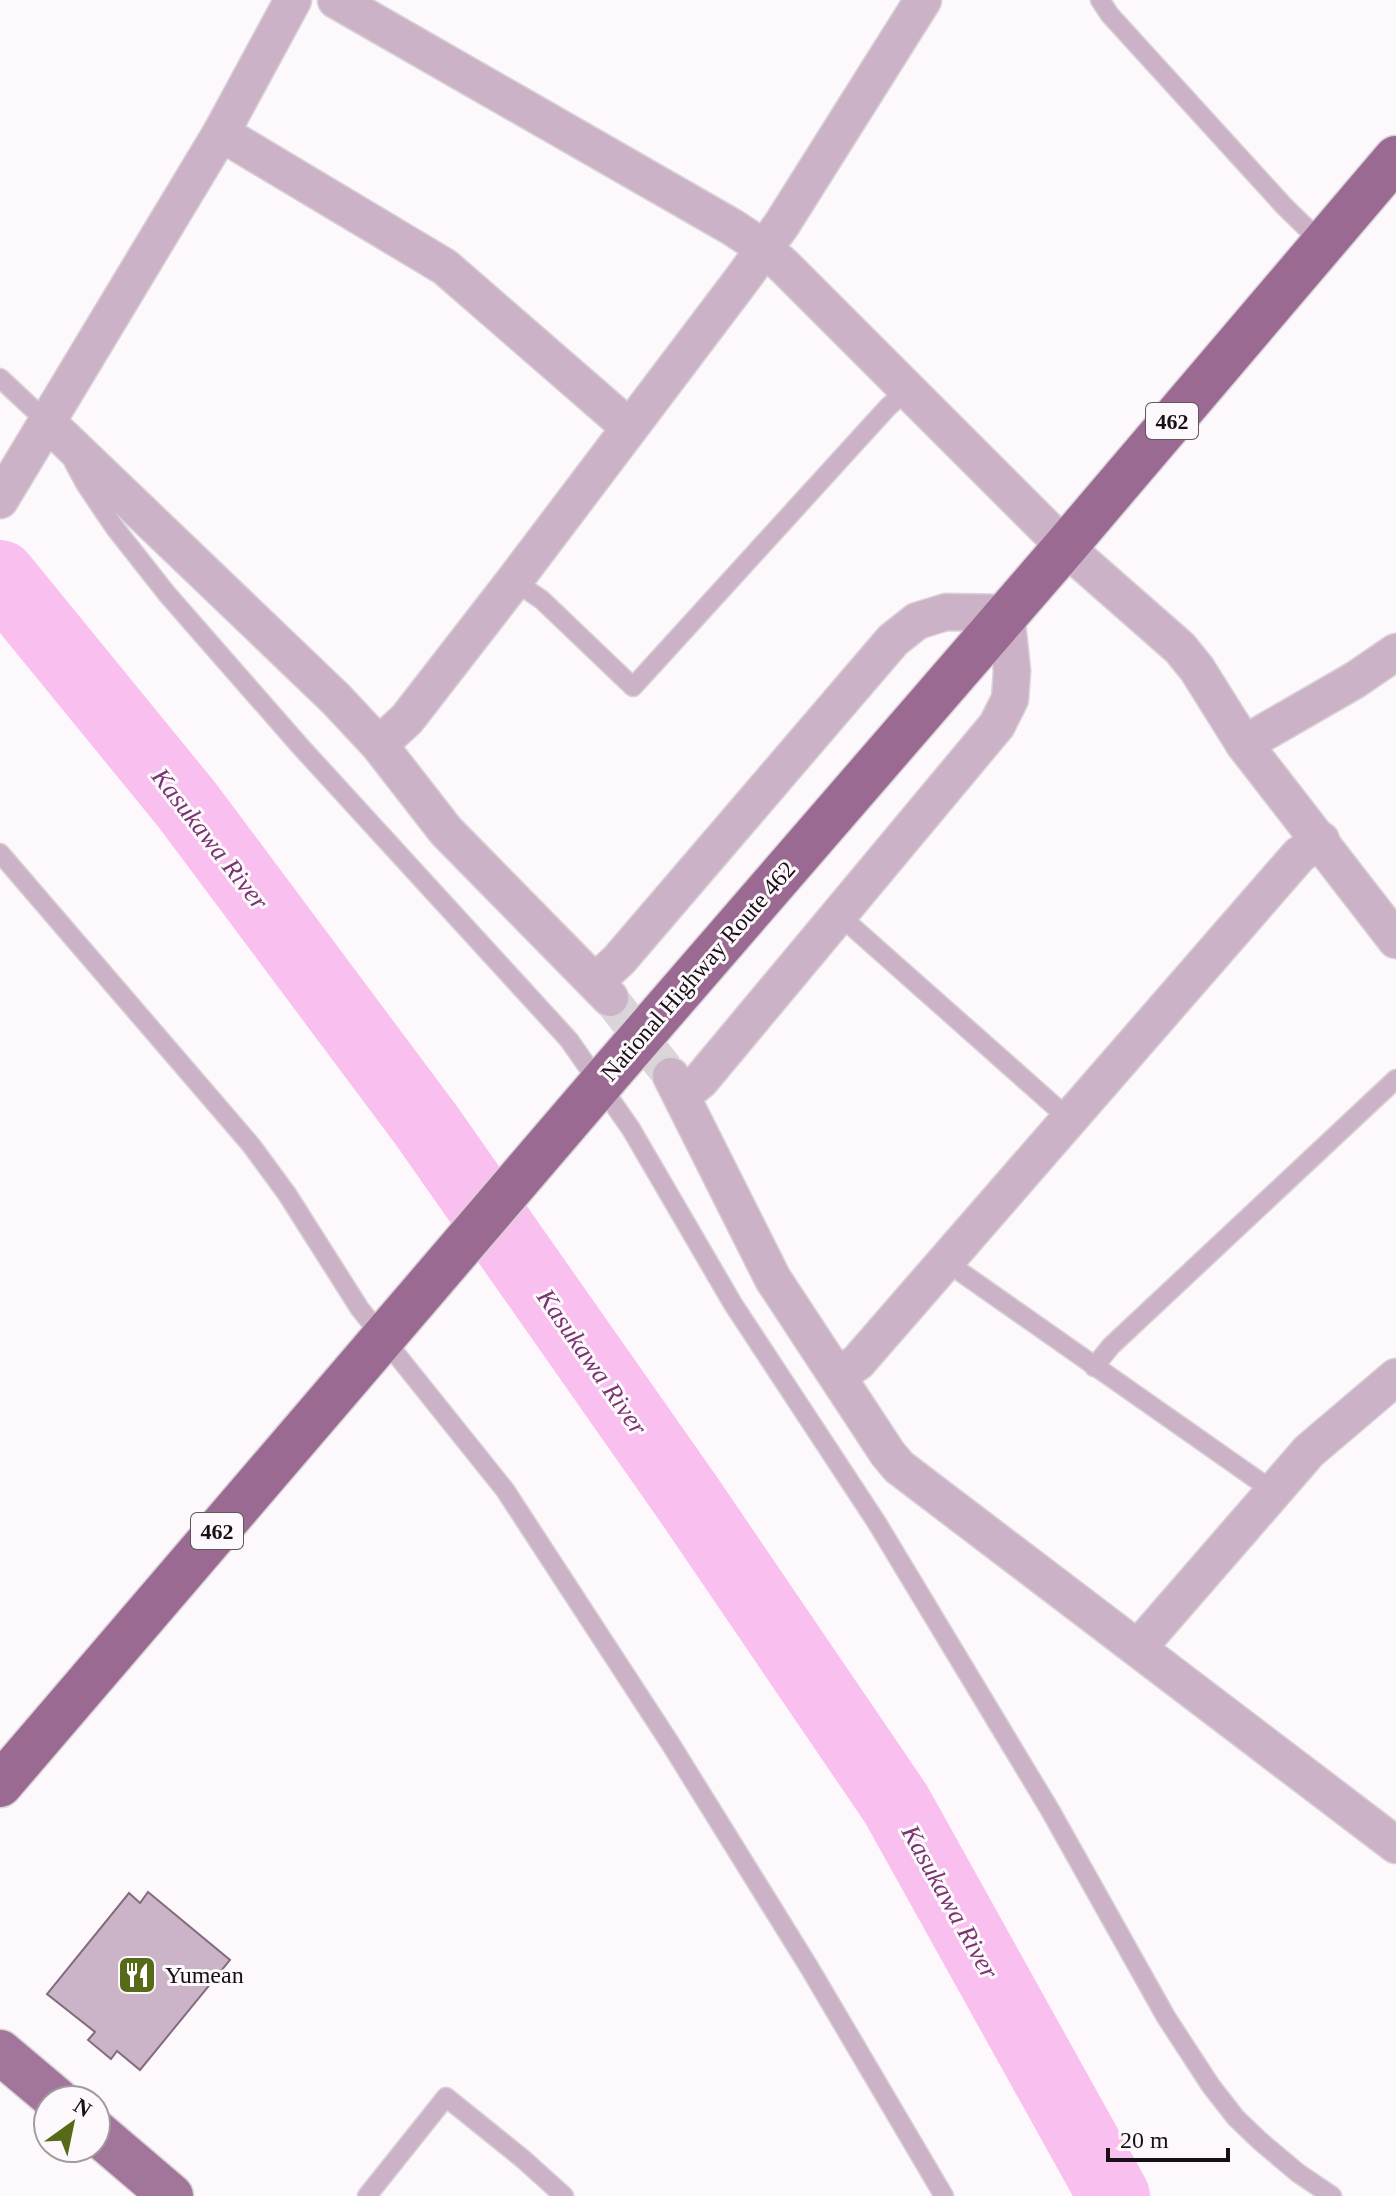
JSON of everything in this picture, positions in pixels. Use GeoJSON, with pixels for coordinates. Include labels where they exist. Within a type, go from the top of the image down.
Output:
{"type":"FeatureCollection","features":[{"type":"Feature","properties":{"kind":"highway","name":"National Highway Route 462"},"geometry":{"type":"LineString","coordinates":[[0,1785],[1396,158]]}},
{"type":"Feature","properties":{"kind":"main road"},"geometry":{"type":"LineString","coordinates":[[0,2052],[38,2084]]}},
{"type":"Feature","properties":{"kind":"main road"},"geometry":{"type":"LineString","coordinates":[[112,2146],[171,2196]]}},
{"type":"Feature","properties":{"kind":"street"},"geometry":{"type":"LineString","coordinates":[[0,500],[47,432],[221,133],[293,0]]}},
{"type":"Feature","properties":{"kind":"street"},"geometry":{"type":"LineString","coordinates":[[336,0],[764,248],[1065,547],[1180,648],[1197,669],[1244,744],[1396,940]]}},
{"type":"Feature","properties":{"kind":"street"},"geometry":{"type":"LineString","coordinates":[[379,745],[407,719],[514,581],[782,224],[923,0]]}},
{"type":"Feature","properties":{"kind":"street"},"geometry":{"type":"LineString","coordinates":[[221,133],[445,267],[629,427]]}},
{"type":"Feature","properties":{"kind":"street"},"geometry":{"type":"LineString","coordinates":[[47,432],[336,699],[379,745],[446,831],[602,990],[619,960],[893,640],[917,621],[946,612],[1006,613],[1012,671],[1010,699],[997,725],[701,1080],[677,1086],[761,1258],[888,1454],[903,1471],[1396,1845]]}},
{"type":"Feature","properties":{"kind":"street"},"geometry":{"type":"LineString","coordinates":[[1244,744],[1355,680],[1396,652]]}},
{"type":"Feature","properties":{"kind":"street"},"geometry":{"type":"LineString","coordinates":[[838,1376],[858,1362],[1299,855],[1321,840]]}},
{"type":"Feature","properties":{"kind":"street"},"geometry":{"type":"LineString","coordinates":[[1138,1648],[1309,1451],[1396,1377]]}},
{"type":"Feature","properties":{"kind":"lane"},"geometry":{"type":"LineString","coordinates":[[1100,0],[1110,15],[1275,196],[1322,243]]}},
{"type":"Feature","properties":{"kind":"lane"},"geometry":{"type":"LineString","coordinates":[[0,378],[47,432],[167,594],[300,746],[569,1040],[595,1091],[631,1129],[733,1304],[877,1523],[1050,1810],[1166,2017],[1204,2075],[1236,2118],[1260,2141],[1332,2196]]}},
{"type":"Feature","properties":{"kind":"lane"},"geometry":{"type":"LineString","coordinates":[[514,581],[542,600],[633,687],[888,407],[907,390]]}},
{"type":"Feature","properties":{"kind":"lane"},"geometry":{"type":"LineString","coordinates":[[0,853],[251,1145],[287,1194],[318,1246],[513,1501],[793,1940],[944,2196]]}},
{"type":"Feature","properties":{"kind":"lane"},"geometry":{"type":"LineString","coordinates":[[838,914],[1068,1118]]}},
{"type":"Feature","properties":{"kind":"lane"},"geometry":{"type":"LineString","coordinates":[[1094,1367],[1111,1346],[1396,1079]]}},
{"type":"Feature","properties":{"kind":"lane"},"geometry":{"type":"LineString","coordinates":[[945,1261],[1273,1491]]}},
{"type":"Feature","properties":{"kind":"lane"},"geometry":{"type":"LineString","coordinates":[[367,2196],[446,2097],[564,2196]]}},
{"type":"Feature","properties":{"kind":"building"},"geometry":{"type":"Polygon","coordinates":[[[148,1892],[230,1960],[140,2070],[117,2051],[111,2059],[88,2040],[95,2032],[47,1994],[129,1893],[140,1903],[148,1892]]]}},
{"type":"Feature","properties":{"kind":"waterway","name":"Kasukawa River"},"geometry":{"type":"LineString","coordinates":[[0,576],[187,805],[426,1125],[687,1497],[896,1804],[1114,2196]]}},
{"type":"Feature","properties":{"kind":"tunnel"},"geometry":{"type":"LineString","coordinates":[[610,998],[671,1076]]}},
{"type":"Feature","properties":{"kind":"place","name":"Yumean"},"geometry":{"type":"Point","coordinates":[137,1975]}}]}
